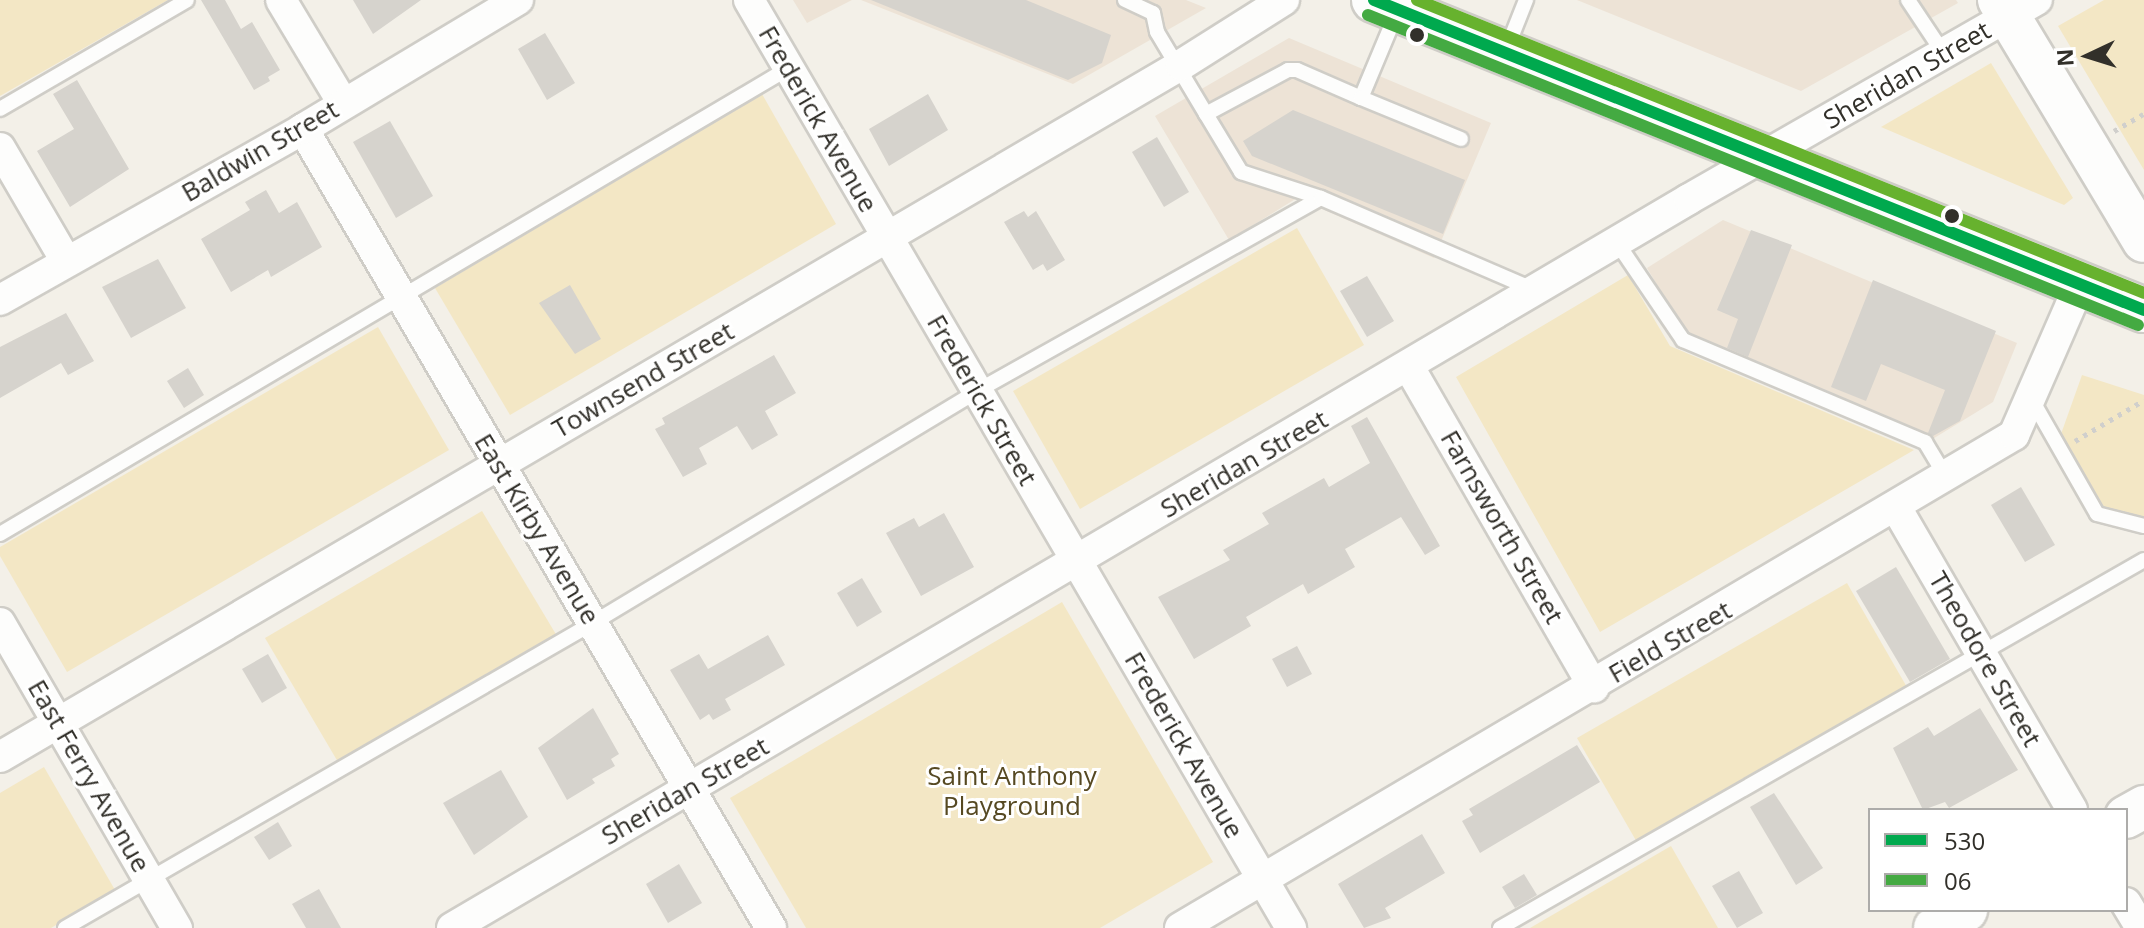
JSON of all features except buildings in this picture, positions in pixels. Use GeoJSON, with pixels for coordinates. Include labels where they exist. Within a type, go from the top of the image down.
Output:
{"type":"FeatureCollection","features":[{"type":"Feature","properties":{"kind":"main road"},"geometry":{"type":"LineString","coordinates":[[1386,5],[2144,310]]}},
{"type":"Feature","properties":{"kind":"main road"},"geometry":{"type":"LineString","coordinates":[[2015,6],[2144,241]]}},
{"type":"Feature","properties":{"kind":"main road"},"geometry":{"type":"LineString","coordinates":[[1935,928],[1963,912]]}},
{"type":"Feature","properties":{"kind":"street"},"geometry":{"type":"LineString","coordinates":[[281,0],[343,103]]}},
{"type":"Feature","properties":{"kind":"street","name":"Baldwin Street"},"geometry":{"type":"LineString","coordinates":[[0,300],[303,129],[518,0]]}},
{"type":"Feature","properties":{"kind":"street","name":"Frederick Avenue"},"geometry":{"type":"LineString","coordinates":[[749,0],[888,238]]}},
{"type":"Feature","properties":{"kind":"street","name":"Townsend Street"},"geometry":{"type":"LineString","coordinates":[[0,757],[888,238],[1181,65],[1284,0]]}},
{"type":"Feature","properties":{"kind":"street","name":"Sheridan Street"},"geometry":{"type":"LineString","coordinates":[[452,928],[1944,54],[2015,6]]}},
{"type":"Feature","properties":{"kind":"street","name":"East Kirby Avenue"},"geometry":{"type":"LineString","coordinates":[[303,129],[771,928]]}},
{"type":"Feature","properties":{"kind":"street"},"geometry":{"type":"LineString","coordinates":[[0,148],[66,261]]}},
{"type":"Feature","properties":{"kind":"street","name":"Frederick Street"},"geometry":{"type":"LineString","coordinates":[[888,238],[1077,562]]}},
{"type":"Feature","properties":{"kind":"street","name":"Field Street"},"geometry":{"type":"LineString","coordinates":[[1180,928],[1897,509],[2014,435],[2032,400],[2080,284]]}},
{"type":"Feature","properties":{"kind":"street","name":"Farnsworth Street"},"geometry":{"type":"LineString","coordinates":[[1409,367],[1594,687]]}},
{"type":"Feature","properties":{"kind":"street","name":"Theodore Street"},"geometry":{"type":"LineString","coordinates":[[1897,509],[2071,808]]}},
{"type":"Feature","properties":{"kind":"street","name":"Frederick Avenue"},"geometry":{"type":"LineString","coordinates":[[1077,562],[1291,928]]}},
{"type":"Feature","properties":{"kind":"street","name":"East Ferry Avenue"},"geometry":{"type":"LineString","coordinates":[[0,623],[177,928]]}},
{"type":"Feature","properties":{"kind":"street"},"geometry":{"type":"LineString","coordinates":[[2128,906],[2141,928]]}},
{"type":"Feature","properties":{"kind":"lane"},"geometry":{"type":"LineString","coordinates":[[0,109],[187,0]]}},
{"type":"Feature","properties":{"kind":"lane"},"geometry":{"type":"LineString","coordinates":[[1125,0],[1153,13],[1157,32],[1181,65],[1241,172],[1321,198],[1538,291]]}},
{"type":"Feature","properties":{"kind":"lane"},"geometry":{"type":"LineString","coordinates":[[1505,52],[1526,0]]}},
{"type":"Feature","properties":{"kind":"lane"},"geometry":{"type":"LineString","coordinates":[[1908,0],[1944,54]]}},
{"type":"Feature","properties":{"kind":"lane"},"geometry":{"type":"LineString","coordinates":[[1361,98],[1386,5]]}},
{"type":"Feature","properties":{"kind":"lane"},"geometry":{"type":"LineString","coordinates":[[0,534],[400,293],[789,68]]}},
{"type":"Feature","properties":{"kind":"lane"},"geometry":{"type":"LineString","coordinates":[[1206,114],[1288,70],[1461,139]]}},
{"type":"Feature","properties":{"kind":"lane"},"geometry":{"type":"LineString","coordinates":[[65,928],[593,623],[977,391],[1321,198]]}},
{"type":"Feature","properties":{"kind":"lane"},"geometry":{"type":"LineString","coordinates":[[1618,244],[1683,340],[1925,442],[1946,477]]}},
{"type":"Feature","properties":{"kind":"lane"},"geometry":{"type":"LineString","coordinates":[[2032,400],[2097,514],[2144,526]]}},
{"type":"Feature","properties":{"kind":"lane"},"geometry":{"type":"LineString","coordinates":[[1500,928],[1983,656],[2144,560]]}},
{"type":"Feature","properties":{"kind":"path"},"geometry":{"type":"LineString","coordinates":[[2114,131],[2144,114]]}},
{"type":"Feature","properties":{"kind":"path"},"geometry":{"type":"LineString","coordinates":[[2074,442],[2144,400]]}},
{"type":"Feature","properties":{"kind":"shaded area"},"geometry":{"type":"Polygon","coordinates":[[[793,0],[852,0],[807,23],[793,0]]]}},
{"type":"Feature","properties":{"kind":"shaded area"},"geometry":{"type":"Polygon","coordinates":[[[861,0],[1186,0],[1206,8],[1073,84],[861,0]]]}},
{"type":"Feature","properties":{"kind":"shaded area"},"geometry":{"type":"Polygon","coordinates":[[[1577,0],[1956,0],[1958,3],[1801,91],[1577,0]]]}},
{"type":"Feature","properties":{"kind":"shaded area"},"geometry":{"type":"Polygon","coordinates":[[[1289,38],[1491,123],[1434,258],[1297,198],[1229,240],[1155,116],[1289,38]]]}},
{"type":"Feature","properties":{"kind":"shaded area"},"geometry":{"type":"Polygon","coordinates":[[[1723,220],[2017,343],[1993,402],[1931,440],[1686,334],[1647,268],[1723,220]]]}},
{"type":"Feature","properties":{"kind":"green space"},"geometry":{"type":"Polygon","coordinates":[[[0,0],[168,0],[0,96],[0,0]]]}},
{"type":"Feature","properties":{"kind":"green space"},"geometry":{"type":"Polygon","coordinates":[[[2104,0],[2144,0],[2144,170],[2058,26],[2104,0]]]}},
{"type":"Feature","properties":{"kind":"green space"},"geometry":{"type":"Polygon","coordinates":[[[1991,63],[2073,198],[2064,205],[1881,127],[1991,63]]]}},
{"type":"Feature","properties":{"kind":"green space"},"geometry":{"type":"Polygon","coordinates":[[[762,94],[836,224],[510,415],[435,288],[762,94]]]}},
{"type":"Feature","properties":{"kind":"green space"},"geometry":{"type":"Polygon","coordinates":[[[1297,228],[1364,345],[1080,509],[1013,391],[1297,228]]]}},
{"type":"Feature","properties":{"kind":"green space"},"geometry":{"type":"Polygon","coordinates":[[[1628,275],[1670,346],[1914,450],[1600,632],[1456,377],[1628,275]]]}},
{"type":"Feature","properties":{"kind":"green space"},"geometry":{"type":"Polygon","coordinates":[[[378,327],[449,450],[67,672],[0,556],[0,547],[378,327]]]}},
{"type":"Feature","properties":{"kind":"green space"},"geometry":{"type":"Polygon","coordinates":[[[2082,375],[2144,395],[2144,517],[2102,508],[2061,434],[2082,375]]]}},
{"type":"Feature","properties":{"kind":"green space"},"geometry":{"type":"Polygon","coordinates":[[[482,511],[557,636],[338,762],[265,638],[482,511]]]}},
{"type":"Feature","properties":{"kind":"green space"},"geometry":{"type":"Polygon","coordinates":[[[1847,583],[1908,689],[1638,844],[1577,738],[1847,583]]]}},
{"type":"Feature","properties":{"kind":"green space","name":"Saint Anthony Playground"},"geometry":{"type":"Polygon","coordinates":[[[1062,602],[1213,862],[1100,928],[806,928],[730,798],[1062,602]]]}},
{"type":"Feature","properties":{"kind":"green space"},"geometry":{"type":"Polygon","coordinates":[[[44,767],[115,890],[51,928],[0,928],[0,793],[44,767]]]}},
{"type":"Feature","properties":{"kind":"green space"},"geometry":{"type":"Polygon","coordinates":[[[1671,846],[1718,928],[1530,928],[1671,846]]]}},
{"type":"Feature","properties":{"kind":"transit line","name":"530"},"geometry":{"type":"LineString","coordinates":[[1374,0],[2144,310]]}},
{"type":"Feature","properties":{"kind":"transit line"},"geometry":{"type":"LineString","coordinates":[[1417,0],[2144,293]]}},
{"type":"Feature","properties":{"kind":"transit line","name":"06"},"geometry":{"type":"LineString","coordinates":[[1368,15],[2138,325]]}}]}
